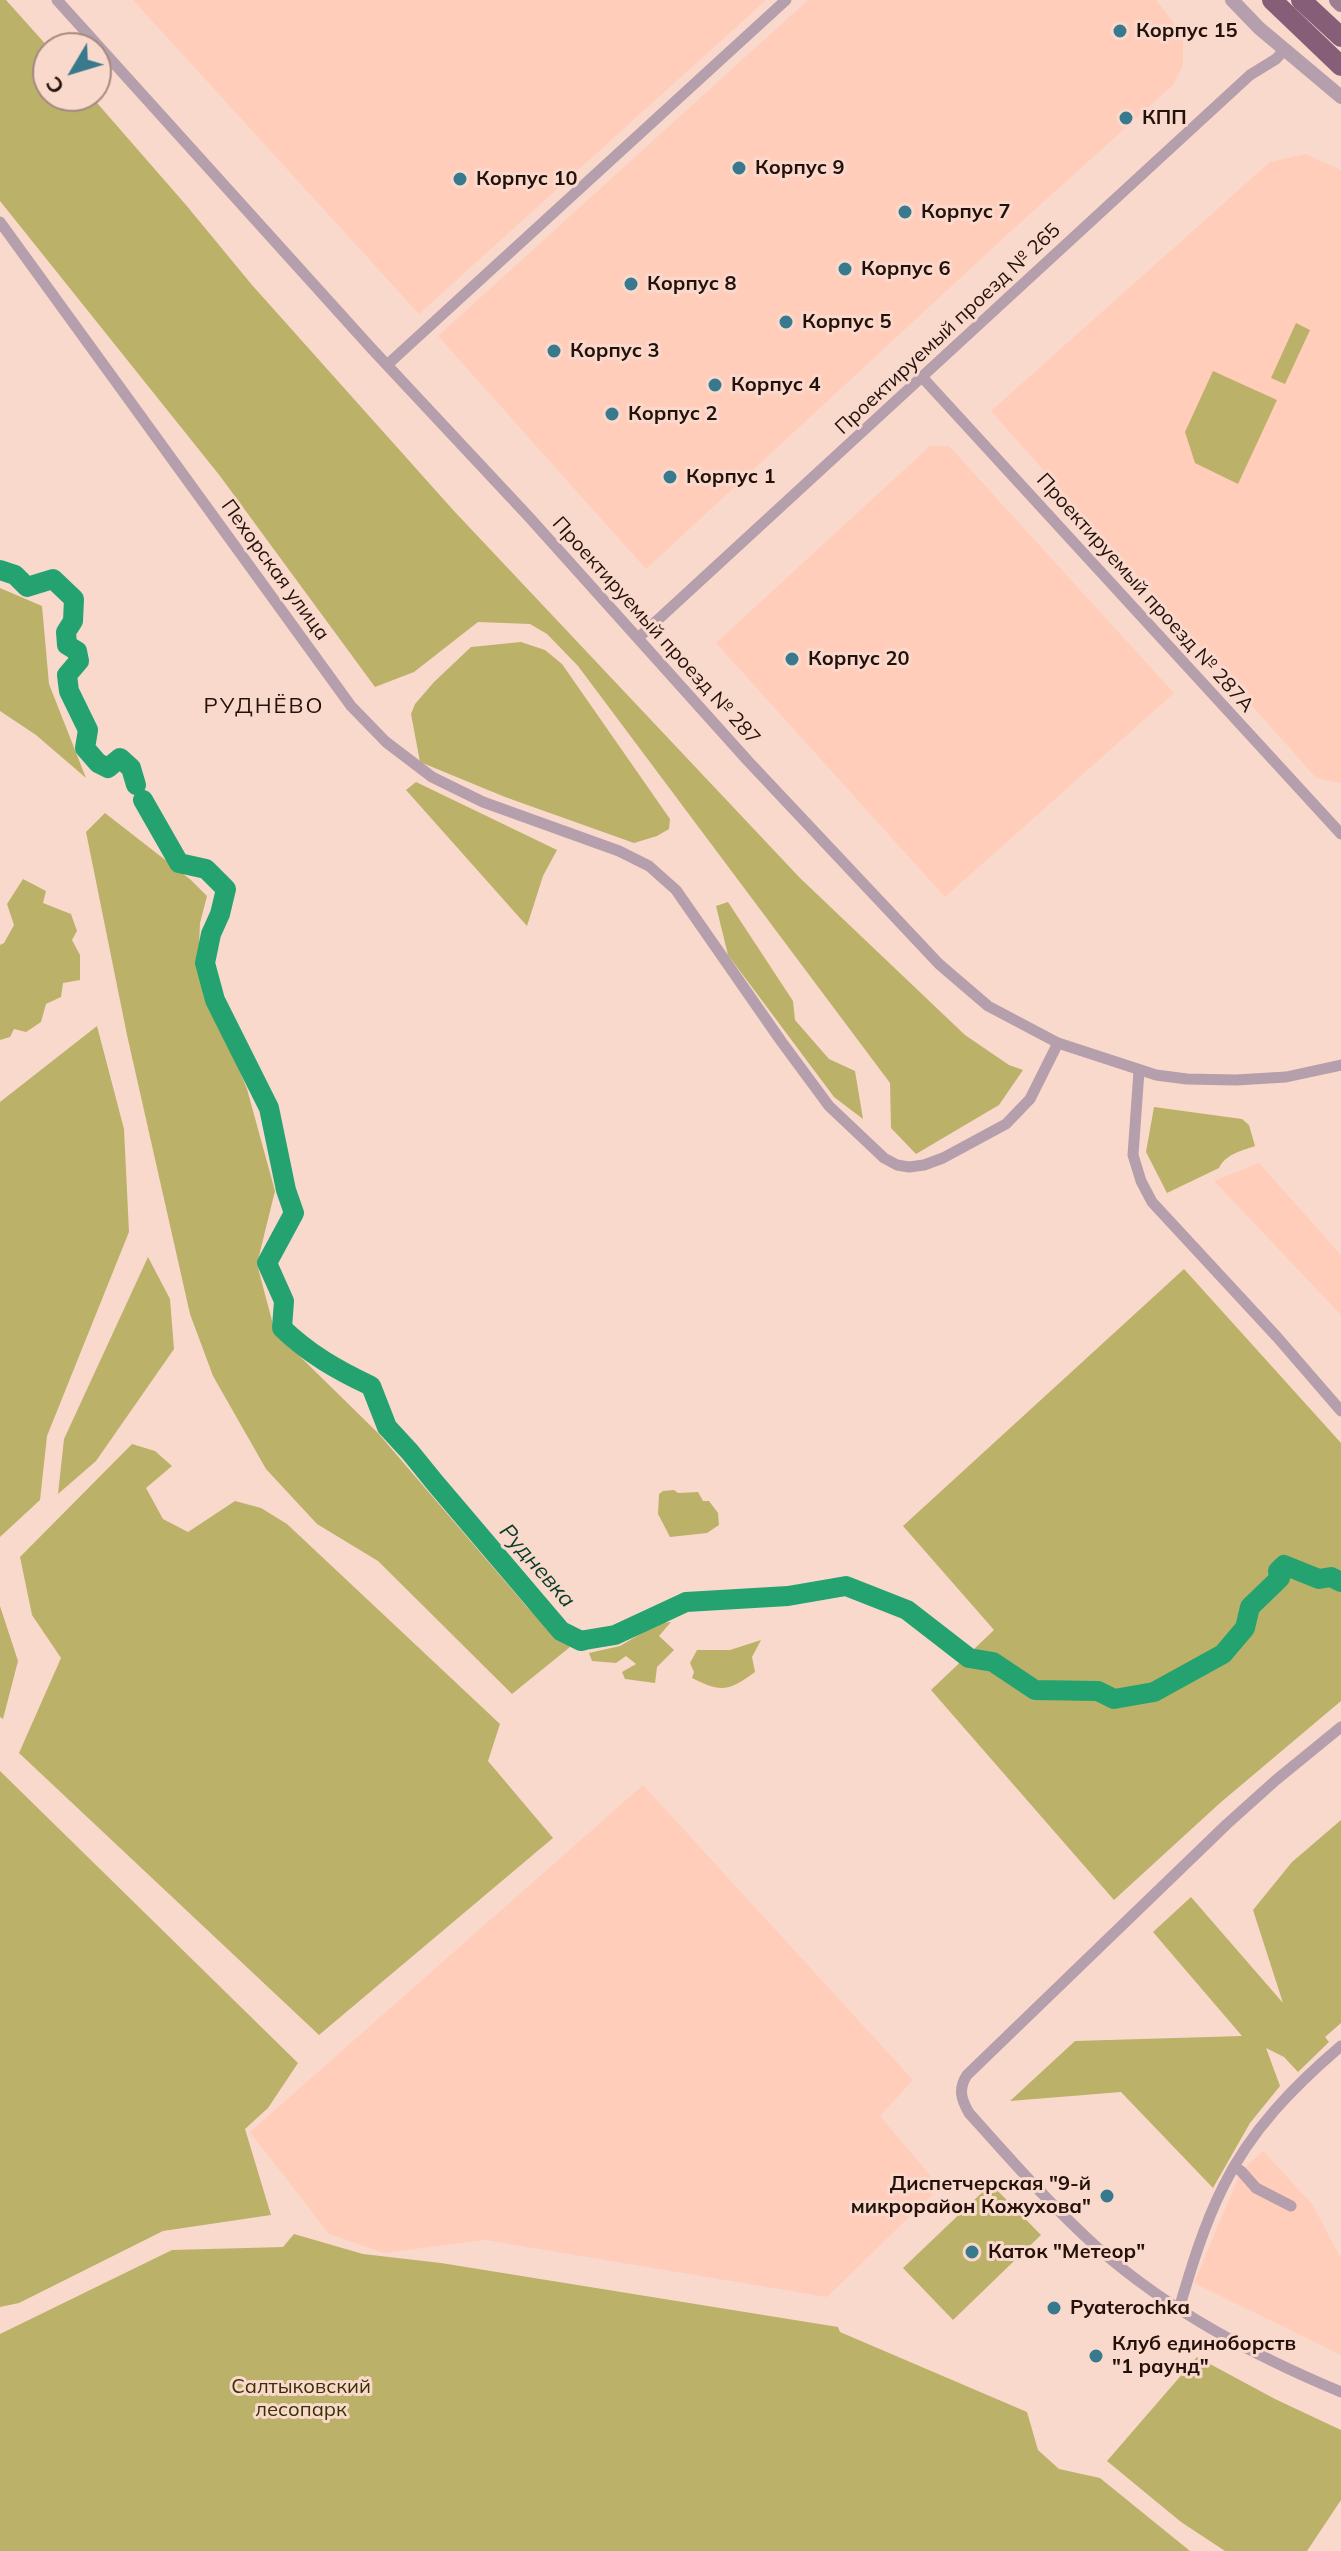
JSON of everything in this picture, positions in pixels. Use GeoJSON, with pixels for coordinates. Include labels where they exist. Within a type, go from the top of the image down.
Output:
{"type":"FeatureCollection","features":[{"type":"Feature","properties":{"kind":"highway"},"geometry":{"type":"LineString","coordinates":[[1272,0],[1341,66]]}},
{"type":"Feature","properties":{"kind":"highway"},"geometry":{"type":"LineString","coordinates":[[1301,0],[1341,37]]}},
{"type":"Feature","properties":{"kind":"street","name":"Проектируемый проезд № 287"},"geometry":{"type":"LineString","coordinates":[[57,0],[387,365],[939,964],[988,1006],[1058,1043],[1139,1071],[1187,1079],[1236,1080],[1286,1077],[1341,1065]]}},
{"type":"Feature","properties":{"kind":"street"},"geometry":{"type":"LineString","coordinates":[[387,365],[786,0]]}},
{"type":"Feature","properties":{"kind":"street"},"geometry":{"type":"LineString","coordinates":[[1232,0],[1259,28],[1341,97]]}},
{"type":"Feature","properties":{"kind":"street","name":"Проектируемый проезд № 265"},"geometry":{"type":"LineString","coordinates":[[638,638],[1250,75],[1276,59],[1285,49]]}},
{"type":"Feature","properties":{"kind":"street","name":"Пехорская улица"},"geometry":{"type":"LineString","coordinates":[[0,222],[351,706],[386,742],[432,777],[483,802],[600,844],[649,866],[676,890],[829,1106],[884,1158],[897,1165],[924,1165],[1006,1124],[1030,1099],[1058,1043]]}},
{"type":"Feature","properties":{"kind":"street","name":"Проектируемый проезд № 287А"},"geometry":{"type":"LineString","coordinates":[[922,377],[1341,834]]}},
{"type":"Feature","properties":{"kind":"street"},"geometry":{"type":"LineString","coordinates":[[1139,1071],[1133,1155],[1152,1202],[1341,1411]]}},
{"type":"Feature","properties":{"kind":"street"},"geometry":{"type":"LineString","coordinates":[[1341,1727],[1227,1824],[960,2085],[962,2101],[969,2113],[1026,2177],[1101,2250],[1179,2309],[1255,2354],[1341,2392]]}},
{"type":"Feature","properties":{"kind":"street"},"geometry":{"type":"LineString","coordinates":[[1179,2309],[1206,2224],[1223,2185],[1250,2140],[1293,2090],[1341,2046]]}},
{"type":"Feature","properties":{"kind":"street"},"geometry":{"type":"LineString","coordinates":[[1234,2167],[1256,2188],[1291,2206]]}},
{"type":"Feature","properties":{"kind":"shaded area"},"geometry":{"type":"Polygon","coordinates":[[[133,0],[766,0],[419,314],[133,0]]]}},
{"type":"Feature","properties":{"kind":"shaded area"},"geometry":{"type":"Polygon","coordinates":[[[808,0],[1156,0],[1183,35],[1183,65],[1173,85],[646,569],[438,336],[808,0]]]}},
{"type":"Feature","properties":{"kind":"shaded area"},"geometry":{"type":"Polygon","coordinates":[[[1306,154],[1341,170],[1341,783],[1316,778],[991,411],[1270,162],[1306,154]]]}},
{"type":"Feature","properties":{"kind":"shaded area"},"geometry":{"type":"Polygon","coordinates":[[[930,446],[949,446],[1174,693],[945,897],[716,643],[930,446]]]}},
{"type":"Feature","properties":{"kind":"shaded area"},"geometry":{"type":"Polygon","coordinates":[[[1259,1163],[1341,1255],[1341,1315],[1214,1181],[1259,1163]]]}},
{"type":"Feature","properties":{"kind":"shaded area"},"geometry":{"type":"Polygon","coordinates":[[[643,1785],[913,2080],[880,2116],[940,2187],[827,2297],[485,2240],[384,2253],[329,2234],[250,2132],[643,1785]]]}},
{"type":"Feature","properties":{"kind":"shaded area"},"geometry":{"type":"Polygon","coordinates":[[[1263,2151],[1312,2204],[1341,2258],[1341,2355],[1194,2283],[1241,2171],[1263,2151]]]}},
{"type":"Feature","properties":{"kind":"green space"},"geometry":{"type":"Polygon","coordinates":[[[0,0],[6,0],[35,32],[32,32],[32,112],[105,112],[252,285],[454,511],[800,878],[965,1035],[1009,1065],[1023,1070],[999,1105],[916,1154],[891,1128],[890,1083],[578,666],[547,634],[530,624],[478,622],[414,672],[375,687],[220,476],[0,201],[0,0]]]}},
{"type":"Feature","properties":{"kind":"green space"},"geometry":{"type":"Polygon","coordinates":[[[1296,323],[1310,330],[1285,384],[1271,378],[1296,323]]]}},
{"type":"Feature","properties":{"kind":"green space"},"geometry":{"type":"Polygon","coordinates":[[[1213,371],[1277,400],[1238,484],[1195,463],[1185,432],[1213,371]]]}},
{"type":"Feature","properties":{"kind":"green space"},"geometry":{"type":"Polygon","coordinates":[[[0,588],[42,606],[49,684],[86,778],[36,735],[0,711],[0,588]]]}},
{"type":"Feature","properties":{"kind":"green space"},"geometry":{"type":"Polygon","coordinates":[[[521,642],[545,650],[562,664],[670,819],[669,829],[634,843],[505,797],[420,762],[411,714],[415,704],[471,647],[521,642]]]}},
{"type":"Feature","properties":{"kind":"green space"},"geometry":{"type":"Polygon","coordinates":[[[416,782],[557,850],[543,876],[527,926],[406,790],[416,782]]]}},
{"type":"Feature","properties":{"kind":"green space"},"geometry":{"type":"Polygon","coordinates":[[[105,813],[207,896],[200,923],[198,970],[247,1089],[275,1191],[257,1264],[275,1332],[378,1433],[527,1607],[570,1647],[512,1694],[378,1561],[317,1524],[266,1469],[213,1376],[190,1314],[127,1035],[86,832],[105,813]]]}},
{"type":"Feature","properties":{"kind":"green space"},"geometry":{"type":"Polygon","coordinates":[[[23,879],[46,891],[43,903],[71,914],[77,931],[72,940],[80,955],[80,980],[63,983],[61,997],[46,1004],[41,1022],[26,1032],[14,1029],[10,1037],[0,1040],[0,945],[14,925],[7,904],[23,879]]]}},
{"type":"Feature","properties":{"kind":"green space"},"geometry":{"type":"Polygon","coordinates":[[[728,902],[793,1001],[795,1020],[829,1059],[855,1071],[863,1119],[834,1097],[728,955],[716,906],[728,902]]]}},
{"type":"Feature","properties":{"kind":"green space"},"geometry":{"type":"Polygon","coordinates":[[[97,1026],[124,1129],[129,1232],[47,1436],[40,1500],[0,1537],[0,1102],[97,1026]]]}},
{"type":"Feature","properties":{"kind":"green space"},"geometry":{"type":"Polygon","coordinates":[[[1154,1107],[1242,1119],[1249,1125],[1255,1146],[1234,1154],[1219,1168],[1167,1193],[1146,1152],[1154,1107]]]}},
{"type":"Feature","properties":{"kind":"green space"},"geometry":{"type":"Polygon","coordinates":[[[148,1257],[170,1299],[174,1349],[96,1461],[58,1494],[64,1439],[148,1257]]]}},
{"type":"Feature","properties":{"kind":"green space"},"geometry":{"type":"Polygon","coordinates":[[[1184,1269],[1341,1443],[1341,1701],[1220,1803],[1114,1900],[931,1690],[994,1630],[903,1526],[1184,1269]]]}},
{"type":"Feature","properties":{"kind":"green space"},"geometry":{"type":"Polygon","coordinates":[[[132,1444],[155,1451],[172,1466],[146,1488],[163,1519],[188,1532],[235,1501],[261,1508],[287,1524],[500,1724],[488,1761],[553,1838],[319,2035],[19,1753],[61,1658],[32,1615],[20,1557],[132,1444]]]}},
{"type":"Feature","properties":{"kind":"green space"},"geometry":{"type":"Polygon","coordinates":[[[674,1490],[678,1493],[698,1492],[703,1501],[709,1501],[718,1513],[719,1525],[707,1533],[670,1537],[658,1514],[659,1494],[674,1490]]]}},
{"type":"Feature","properties":{"kind":"green space"},"geometry":{"type":"Polygon","coordinates":[[[0,1606],[18,1661],[3,1719],[0,1717],[0,1606]]]}},
{"type":"Feature","properties":{"kind":"green space"},"geometry":{"type":"Polygon","coordinates":[[[671,1622],[659,1636],[674,1650],[657,1667],[655,1683],[625,1679],[622,1672],[636,1664],[626,1656],[616,1663],[592,1661],[589,1653],[620,1646],[659,1623],[671,1622]]]}},
{"type":"Feature","properties":{"kind":"green space"},"geometry":{"type":"Polygon","coordinates":[[[761,1640],[752,1657],[755,1672],[738,1683],[718,1688],[692,1678],[694,1672],[690,1663],[697,1650],[730,1650],[761,1640]]]}},
{"type":"Feature","properties":{"kind":"green space"},"geometry":{"type":"Polygon","coordinates":[[[0,1771],[298,2063],[268,2108],[245,2129],[271,2215],[163,2231],[19,2303],[0,2307],[0,1771]]]}},
{"type":"Feature","properties":{"kind":"green space"},"geometry":{"type":"Polygon","coordinates":[[[1341,1820],[1341,2023],[1325,2037],[1329,2042],[1298,2072],[1284,2057],[1266,2048],[1280,2086],[1250,2123],[1213,2188],[1121,2092],[1010,2101],[1075,2041],[1242,2036],[1153,1932],[1191,1897],[1283,2003],[1253,1910],[1292,1862],[1341,1820]]]}},
{"type":"Feature","properties":{"kind":"green space","name":"Каток \"Метеор\""},"geometry":{"type":"Polygon","coordinates":[[[991,2184],[1041,2235],[953,2320],[903,2268],[991,2184]]]}},
{"type":"Feature","properties":{"kind":"green space","name":"Салтыковский лесопарк"},"geometry":{"type":"Polygon","coordinates":[[[294,2234],[363,2254],[441,2263],[838,2327],[840,2332],[1027,2412],[1038,2450],[1059,2469],[1100,2478],[1190,2551],[0,2551],[0,2334],[172,2250],[283,2247],[294,2234]]]}},
{"type":"Feature","properties":{"kind":"green space"},"geometry":{"type":"Polygon","coordinates":[[[1197,2357],[1341,2430],[1341,2500],[1307,2551],[1225,2551],[1181,2522],[1107,2461],[1197,2357]]]}},
{"type":"Feature","properties":{"kind":"waterway","name":"Рудневка"},"geometry":{"type":"LineString","coordinates":[[0,570],[15,575],[27,587],[53,579],[74,599],[73,621],[66,632],[67,645],[77,651],[79,661],[67,675],[69,691],[88,730],[85,748],[98,763],[108,768],[120,758],[131,768],[136,785]]}},
{"type":"Feature","properties":{"kind":"waterway","name":"Рудневка"},"geometry":{"type":"LineString","coordinates":[[143,800],[179,863],[206,869],[226,889],[205,963],[215,1000],[269,1108],[286,1190],[294,1213],[267,1263],[284,1301],[282,1328],[324,1361],[371,1386],[387,1427],[561,1631],[581,1641],[615,1635],[686,1602],[788,1596],[846,1586],[907,1610],[969,1658],[993,1662],[1035,1690],[1098,1691],[1114,1699],[1154,1692],[1223,1654],[1245,1628],[1250,1607],[1280,1578],[1278,1571],[1284,1565],[1319,1579],[1331,1577],[1341,1582]]}},
{"type":"Feature","properties":{"kind":"place","name":"Корпус 15"},"geometry":{"type":"Point","coordinates":[1120,31]}},
{"type":"Feature","properties":{"kind":"place","name":"КПП"},"geometry":{"type":"Point","coordinates":[1126,118]}},
{"type":"Feature","properties":{"kind":"place","name":"Корпус 9"},"geometry":{"type":"Point","coordinates":[739,168]}},
{"type":"Feature","properties":{"kind":"place","name":"Корпус 10"},"geometry":{"type":"Point","coordinates":[460,179]}},
{"type":"Feature","properties":{"kind":"place","name":"Корпус 7"},"geometry":{"type":"Point","coordinates":[905,212]}},
{"type":"Feature","properties":{"kind":"place","name":"Корпус 6"},"geometry":{"type":"Point","coordinates":[845,269]}},
{"type":"Feature","properties":{"kind":"place","name":"Корпус 8"},"geometry":{"type":"Point","coordinates":[631,284]}},
{"type":"Feature","properties":{"kind":"place","name":"Корпус 5"},"geometry":{"type":"Point","coordinates":[786,322]}},
{"type":"Feature","properties":{"kind":"place","name":"Корпус 3"},"geometry":{"type":"Point","coordinates":[554,351]}},
{"type":"Feature","properties":{"kind":"place","name":"Корпус 4"},"geometry":{"type":"Point","coordinates":[715,385]}},
{"type":"Feature","properties":{"kind":"place","name":"Корпус 2"},"geometry":{"type":"Point","coordinates":[612,414]}},
{"type":"Feature","properties":{"kind":"place","name":"Корпус 1"},"geometry":{"type":"Point","coordinates":[670,477]}},
{"type":"Feature","properties":{"kind":"place","name":"Корпус 20"},"geometry":{"type":"Point","coordinates":[792,659]}},
{"type":"Feature","properties":{"kind":"place","name":"Диспетчерская \"9-й микрорайон Кожухова\""},"geometry":{"type":"Point","coordinates":[1107,2196]}},
{"type":"Feature","properties":{"kind":"place","name":"Каток \"Метеор\""},"geometry":{"type":"Point","coordinates":[972,2252]}},
{"type":"Feature","properties":{"kind":"place","name":"Pyaterochka"},"geometry":{"type":"Point","coordinates":[1054,2308]}},
{"type":"Feature","properties":{"kind":"place","name":"Клуб единоборств \"1 раунд\""},"geometry":{"type":"Point","coordinates":[1096,2356]}},
{"type":"Feature","properties":{"kind":"district","name":"РУДНЁВО"},"geometry":{"type":"Point","coordinates":[264,706]}}]}
